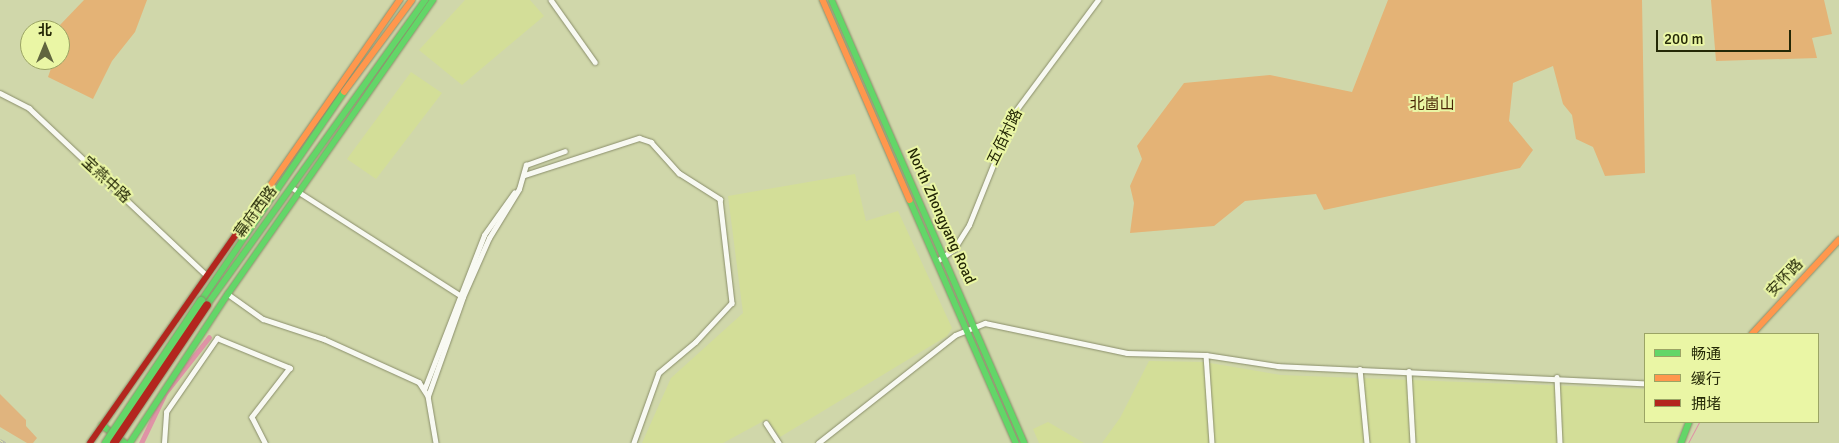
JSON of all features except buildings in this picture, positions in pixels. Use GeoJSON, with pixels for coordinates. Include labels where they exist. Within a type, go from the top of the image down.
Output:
{"type":"FeatureCollection","features":[{"type":"Feature","properties":{"kind":"main road","name":"幕府西路"},"geometry":{"type":"LineString","coordinates":[[90,443],[400,0]]}},
{"type":"Feature","properties":{"kind":"main road","name":"幕府西路"},"geometry":{"type":"LineString","coordinates":[[114,443],[204,303],[359,70],[412,0]]}},
{"type":"Feature","properties":{"kind":"main road","name":"幕府西路"},"geometry":{"type":"LineString","coordinates":[[106,443],[204,303],[291,187],[425,0]]}},
{"type":"Feature","properties":{"kind":"main road","name":"幕府西路"},"geometry":{"type":"LineString","coordinates":[[130,443],[228,294],[433,0]]}},
{"type":"Feature","properties":{"kind":"main road","name":"North Zhongyang Road"},"geometry":{"type":"LineString","coordinates":[[823,0],[940,259],[974,325],[1025,443]]}},
{"type":"Feature","properties":{"kind":"main road","name":"North Zhongyang Road"},"geometry":{"type":"LineString","coordinates":[[832,0],[940,259],[965,330],[1016,443]]}},
{"type":"Feature","properties":{"kind":"main road","name":"安怀路"},"geometry":{"type":"LineString","coordinates":[[1753,333],[1839,240]]}},
{"type":"Feature","properties":{"kind":"main road"},"geometry":{"type":"LineString","coordinates":[[1681,443],[1689,423]]}},
{"type":"Feature","properties":{"kind":"main road"},"geometry":{"type":"LineString","coordinates":[[102,425],[125,443]]}},
{"type":"Feature","properties":{"kind":"street"},"geometry":{"type":"LineString","coordinates":[[550,0],[595,62]]}},
{"type":"Feature","properties":{"kind":"street","name":"五佰村路"},"geometry":{"type":"LineString","coordinates":[[940,259],[954,249],[969,225],[1014,112],[1098,0]]}},
{"type":"Feature","properties":{"kind":"street","name":"宝燕中路"},"geometry":{"type":"LineString","coordinates":[[0,93],[29,108],[206,275]]}},
{"type":"Feature","properties":{"kind":"street"},"geometry":{"type":"LineString","coordinates":[[525,175],[639,138],[651,142],[679,172],[720,199],[732,303],[696,342],[659,373],[634,443]]}},
{"type":"Feature","properties":{"kind":"street"},"geometry":{"type":"LineString","coordinates":[[428,396],[463,297],[489,238],[519,189],[525,175],[526,165],[565,151]]}},
{"type":"Feature","properties":{"kind":"street"},"geometry":{"type":"LineString","coordinates":[[291,187],[463,297]]}},
{"type":"Feature","properties":{"kind":"street"},"geometry":{"type":"LineString","coordinates":[[424,390],[484,236],[506,201],[519,189]]}},
{"type":"Feature","properties":{"kind":"street"},"geometry":{"type":"LineString","coordinates":[[228,294],[263,319],[324,339],[419,382],[428,396],[436,443]]}},
{"type":"Feature","properties":{"kind":"street"},"geometry":{"type":"LineString","coordinates":[[818,443],[965,330],[974,325],[985,323],[1127,353],[1206,355],[1278,366],[1557,377],[1644,383]]}},
{"type":"Feature","properties":{"kind":"street"},"geometry":{"type":"LineString","coordinates":[[164,443],[166,412],[216,338],[290,368],[252,417],[265,443]]}},
{"type":"Feature","properties":{"kind":"street"},"geometry":{"type":"LineString","coordinates":[[1206,355],[1212,443]]}},
{"type":"Feature","properties":{"kind":"street"},"geometry":{"type":"LineString","coordinates":[[1360,369],[1366,443]]}},
{"type":"Feature","properties":{"kind":"street"},"geometry":{"type":"LineString","coordinates":[[1409,371],[1413,443]]}},
{"type":"Feature","properties":{"kind":"street"},"geometry":{"type":"LineString","coordinates":[[1557,377],[1560,443]]}},
{"type":"Feature","properties":{"kind":"street"},"geometry":{"type":"LineString","coordinates":[[766,423],[779,443]]}},
{"type":"Feature","properties":{"kind":"shaded area"},"geometry":{"type":"Polygon","coordinates":[[[465,0],[530,0],[544,16],[462,85],[419,50],[465,0]]]}},
{"type":"Feature","properties":{"kind":"shaded area"},"geometry":{"type":"Polygon","coordinates":[[[411,72],[442,93],[376,179],[347,159],[411,72]]]}},
{"type":"Feature","properties":{"kind":"shaded area"},"geometry":{"type":"Polygon","coordinates":[[[855,174],[866,221],[898,211],[952,328],[947,336],[780,437],[767,419],[723,443],[642,443],[671,378],[743,313],[728,196],[855,174]]]}},
{"type":"Feature","properties":{"kind":"shaded area"},"geometry":{"type":"Polygon","coordinates":[[[1149,361],[1204,362],[1281,375],[1644,389],[1644,423],[1684,423],[1675,443],[1102,443],[1120,418],[1149,361]]]}},
{"type":"Feature","properties":{"kind":"shaded area"},"geometry":{"type":"Polygon","coordinates":[[[0,394],[26,420],[26,426],[37,438],[33,443],[27,443],[0,427],[0,394]]]}},
{"type":"Feature","properties":{"kind":"shaded area"},"geometry":{"type":"Polygon","coordinates":[[[1048,422],[1084,443],[1039,443],[1033,429],[1048,422]]]}},
{"type":"Feature","properties":{"kind":"green space"},"geometry":{"type":"Polygon","coordinates":[[[84,0],[147,0],[135,32],[112,61],[93,99],[48,77],[50,70],[70,70],[70,20],[65,20],[84,0]]]}},
{"type":"Feature","properties":{"kind":"green space","name":"北崮山"},"geometry":{"type":"Polygon","coordinates":[[[1388,0],[1642,0],[1645,173],[1605,176],[1593,147],[1576,139],[1572,115],[1563,104],[1553,66],[1513,83],[1509,121],[1533,150],[1520,168],[1324,210],[1316,194],[1245,201],[1214,226],[1130,233],[1134,203],[1130,186],[1142,159],[1137,146],[1184,83],[1270,75],[1352,92],[1388,0]]]}},
{"type":"Feature","properties":{"kind":"green space"},"geometry":{"type":"Polygon","coordinates":[[[1711,0],[1824,0],[1832,34],[1812,38],[1817,58],[1716,61],[1711,0]]]}},
{"type":"Feature","properties":{"kind":"waterway"},"geometry":{"type":"LineString","coordinates":[[141,443],[165,393],[209,337]]}},
{"type":"Feature","properties":{"kind":"waterway"},"geometry":{"type":"LineString","coordinates":[[1688,443],[1698,423]]}},
{"type":"Feature","properties":{"kind":"railway"},"geometry":{"type":"LineString","coordinates":[[0,440],[5,443]]}},
{"type":"Feature","properties":{"kind":"traffic: fast"},"geometry":{"type":"LineString","coordinates":[[207,305],[425,0]]}},
{"type":"Feature","properties":{"kind":"traffic: fast"},"geometry":{"type":"LineString","coordinates":[[130,443],[228,294],[433,0]]}},
{"type":"Feature","properties":{"kind":"traffic: fast"},"geometry":{"type":"LineString","coordinates":[[832,0],[1025,443]]}},
{"type":"Feature","properties":{"kind":"traffic: fast"},"geometry":{"type":"LineString","coordinates":[[201,301],[344,92]]}},
{"type":"Feature","properties":{"kind":"traffic: fast"},"geometry":{"type":"LineString","coordinates":[[910,200],[1016,443]]}},
{"type":"Feature","properties":{"kind":"traffic: fast"},"geometry":{"type":"LineString","coordinates":[[106,443],[201,301]]}},
{"type":"Feature","properties":{"kind":"traffic: fast"},"geometry":{"type":"LineString","coordinates":[[1681,443],[1689,423]]}},
{"type":"Feature","properties":{"kind":"traffic: fast"},"geometry":{"type":"LineString","coordinates":[[102,425],[125,443]]}},
{"type":"Feature","properties":{"kind":"traffic: slow"},"geometry":{"type":"LineString","coordinates":[[247,219],[400,0]]}},
{"type":"Feature","properties":{"kind":"traffic: slow"},"geometry":{"type":"LineString","coordinates":[[344,92],[412,0]]}},
{"type":"Feature","properties":{"kind":"traffic: slow"},"geometry":{"type":"LineString","coordinates":[[823,0],[910,200]]}},
{"type":"Feature","properties":{"kind":"traffic: slow"},"geometry":{"type":"LineString","coordinates":[[1753,333],[1839,240]]}},
{"type":"Feature","properties":{"kind":"traffic: jam"},"geometry":{"type":"LineString","coordinates":[[90,443],[247,219]]}},
{"type":"Feature","properties":{"kind":"traffic: jam"},"geometry":{"type":"LineString","coordinates":[[114,443],[207,305]]}}]}
